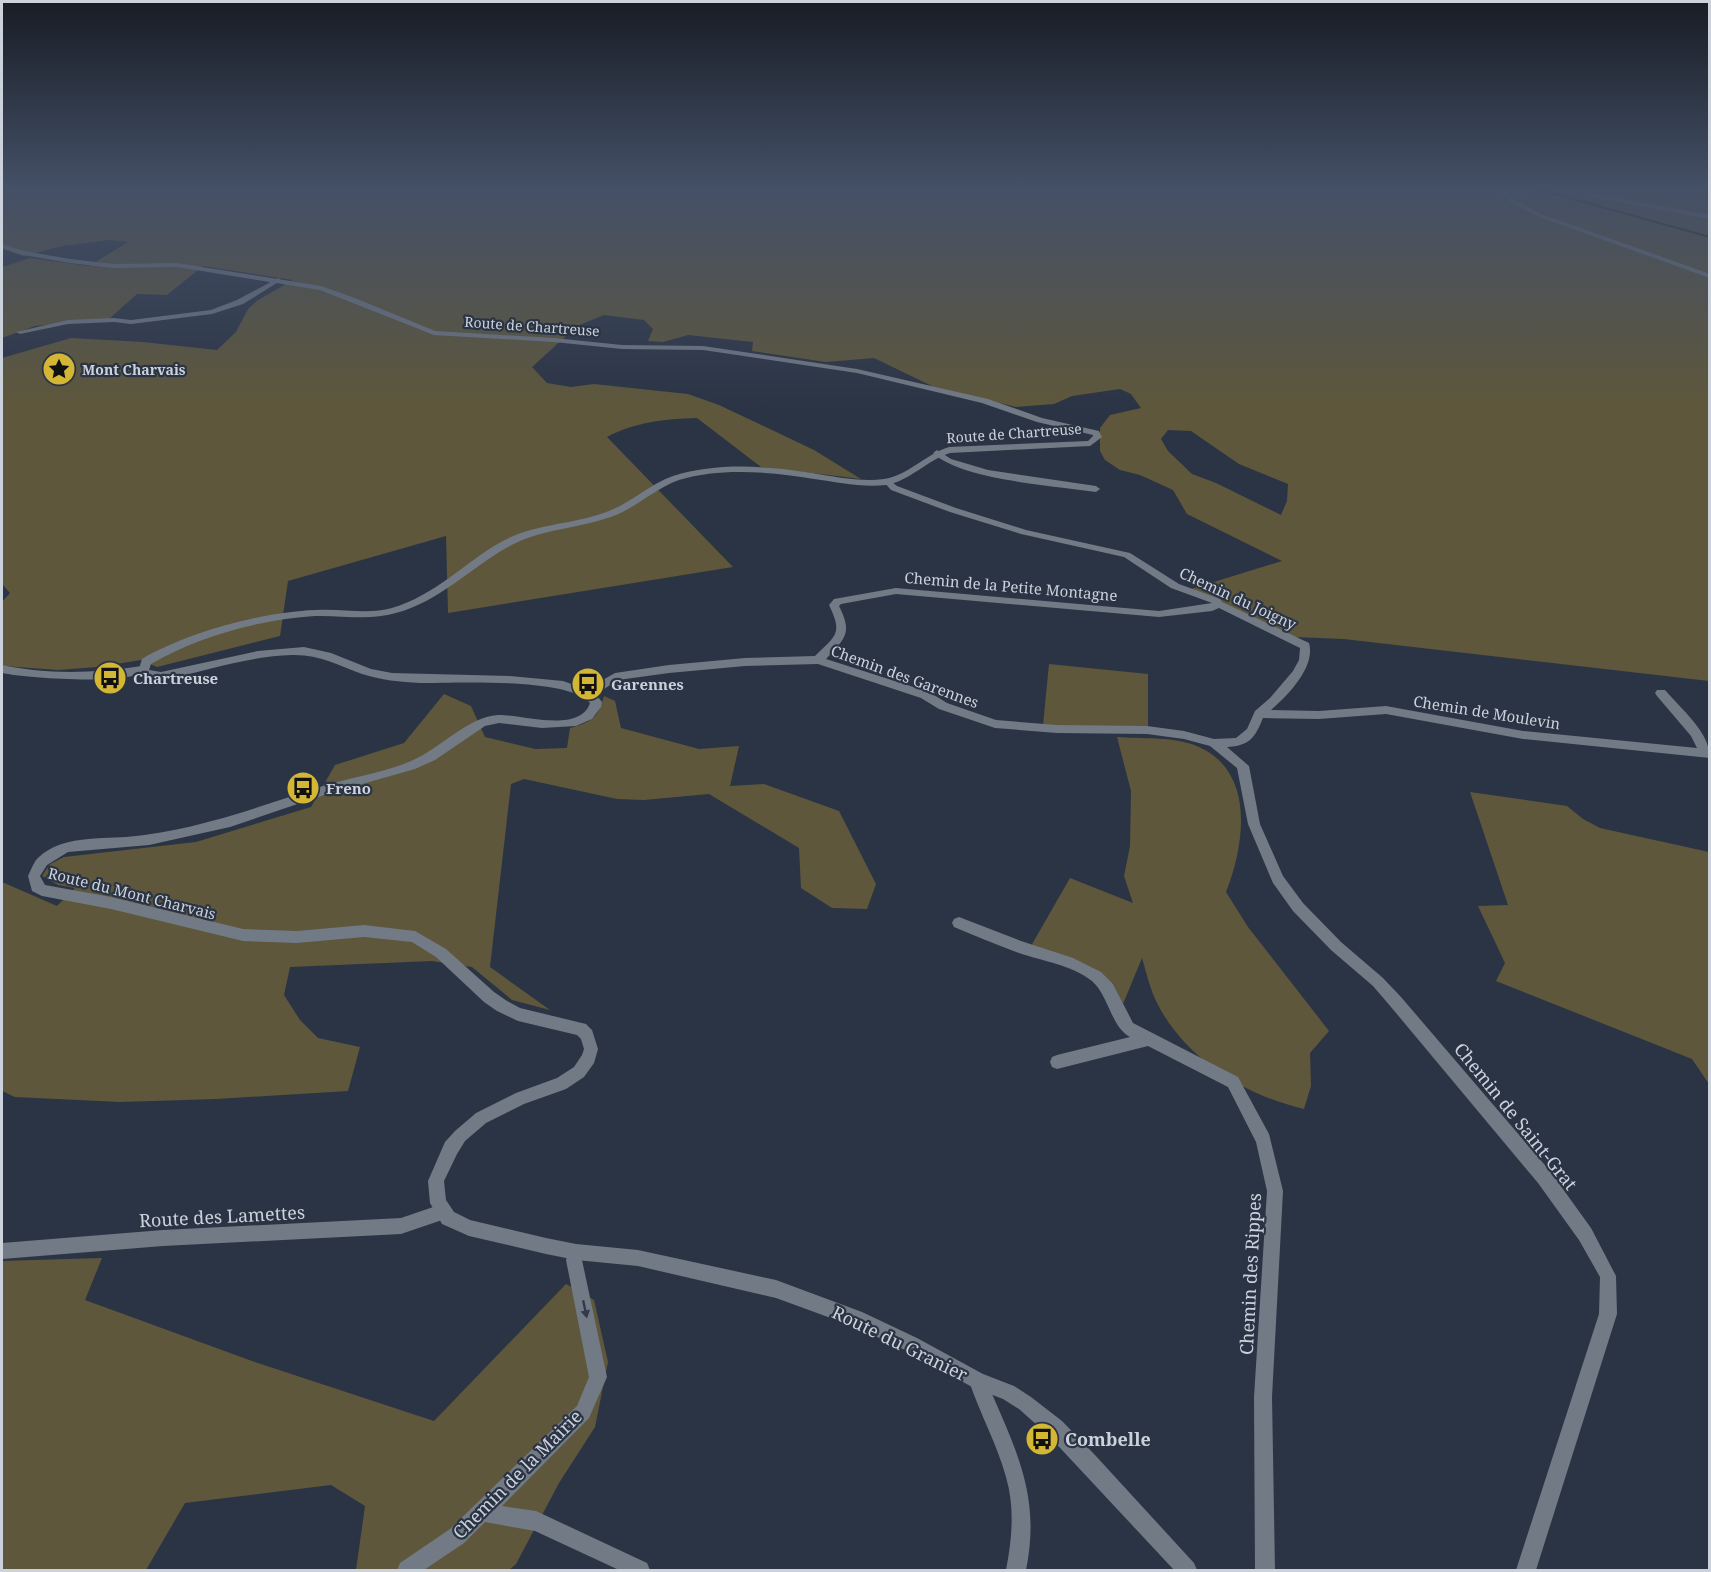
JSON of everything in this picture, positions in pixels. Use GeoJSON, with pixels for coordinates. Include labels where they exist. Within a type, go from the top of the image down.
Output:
{"type":"FeatureCollection","features":[{"type":"Feature","properties":{"kind":"street","name":"Route de Chartreuse"},"geometry":{"type":"LineString","coordinates":[[82,262],[114,266],[177,265],[278,280],[331,291],[434,333],[554,340],[622,347],[703,348],[843,368],[985,401],[1047,421],[1090,430],[1098,437],[1090,443],[962,448],[937,453],[903,476],[888,482],[859,482],[759,471],[682,476],[666,482],[612,513],[513,540],[430,595],[395,610],[315,613],[282,617],[177,645],[152,657],[142,670]]}},
{"type":"Feature","properties":{"kind":"street"},"geometry":{"type":"LineString","coordinates":[[1672,262],[1710,276]]}},
{"type":"Feature","properties":{"kind":"street"},"geometry":{"type":"LineString","coordinates":[[20,332],[68,322],[114,320],[132,322],[212,312],[240,302],[278,280]]}},
{"type":"Feature","properties":{"kind":"street"},"geometry":{"type":"LineString","coordinates":[[937,453],[951,462],[988,472],[1096,489]]}},
{"type":"Feature","properties":{"kind":"street","name":"Chemin du Joigny"},"geometry":{"type":"LineString","coordinates":[[888,482],[894,488],[973,517],[1024,532],[1127,555],[1175,586],[1216,601],[1305,646],[1304,660],[1297,673],[1274,701],[1259,714],[1252,731],[1239,742],[1214,743]]}},
{"type":"Feature","properties":{"kind":"street","name":"Chemin de la Petite Montagne"},"geometry":{"type":"LineString","coordinates":[[818,660],[842,636],[842,622],[834,605],[838,601],[896,591],[1159,614],[1212,608],[1218,604]]}},
{"type":"Feature","properties":{"kind":"street"},"geometry":{"type":"LineString","coordinates":[[2,669],[14,672],[86,675],[142,670],[146,675],[161,676],[272,653],[307,651],[330,656],[363,670],[390,676],[501,680],[569,687],[589,693]]}},
{"type":"Feature","properties":{"kind":"street","name":"Chemin des Garennes"},"geometry":{"type":"LineString","coordinates":[[589,693],[615,677],[669,669],[745,662],[818,660],[925,695],[943,706],[995,724],[1057,729],[1147,730],[1184,735],[1214,743]]}},
{"type":"Feature","properties":{"kind":"street","name":"Route du Mont Charvais"},"geometry":{"type":"LineString","coordinates":[[442,1212],[438,1203],[436,1180],[451,1148],[469,1127],[488,1114],[521,1098],[561,1084],[579,1072],[589,1058],[591,1049],[587,1035],[581,1029],[518,1014],[502,1006],[441,953],[415,937],[374,931],[297,937],[243,935],[111,903],[42,890],[37,886],[34,876],[42,861],[66,847],[149,840],[200,829],[230,822],[348,783],[400,771],[431,756],[482,722],[499,719],[542,724],[572,723],[588,716],[595,707],[595,698],[589,693]]}},
{"type":"Feature","properties":{"kind":"street"},"geometry":{"type":"LineString","coordinates":[[1661,693],[1696,734],[1707,753]]}},
{"type":"Feature","properties":{"kind":"street","name":"Chemin de Moulevin"},"geometry":{"type":"LineString","coordinates":[[1259,714],[1319,715],[1386,710],[1523,735],[1707,753]]}},
{"type":"Feature","properties":{"kind":"street","name":"Chemin de Saint-Grat"},"geometry":{"type":"LineString","coordinates":[[1214,743],[1243,766],[1258,833],[1278,879],[1298,907],[1336,946],[1378,982],[1446,1059],[1544,1177],[1585,1234],[1608,1276],[1608,1314],[1526,1570]]}},
{"type":"Feature","properties":{"kind":"street","name":"Chemin des Rippes"},"geometry":{"type":"LineString","coordinates":[[959,923],[1019,947],[1068,963],[1095,976],[1108,989],[1128,1028],[1233,1082],[1263,1140],[1275,1191],[1263,1397],[1265,1570]]}},
{"type":"Feature","properties":{"kind":"street"},"geometry":{"type":"LineString","coordinates":[[1057,1062],[1149,1039]]}},
{"type":"Feature","properties":{"kind":"street","name":"Route des Lamettes"},"geometry":{"type":"LineString","coordinates":[[2,1251],[163,1238],[401,1226],[442,1212]]}},
{"type":"Feature","properties":{"kind":"street","name":"Route du Granier"},"geometry":{"type":"LineString","coordinates":[[442,1212],[455,1222],[469,1228],[576,1252],[638,1258],[776,1289],[862,1321],[911,1344],[978,1381],[1008,1392],[1055,1428],[1187,1570]]}},
{"type":"Feature","properties":{"kind":"street","name":"Chemin de la Mairie"},"geometry":{"type":"LineString","coordinates":[[407,1570],[457,1536],[583,1412],[598,1377],[574,1260],[576,1252]]}},
{"type":"Feature","properties":{"kind":"street"},"geometry":{"type":"LineString","coordinates":[[978,1381],[984,1402],[1012,1466],[1019,1492],[1021,1546],[1016,1570]]}},
{"type":"Feature","properties":{"kind":"street"},"geometry":{"type":"LineString","coordinates":[[481,1512],[536,1521],[640,1570]]}},
{"type":"Feature","properties":{"kind":"shaded area"},"geometry":{"type":"Polygon","coordinates":[[[16,262],[62,262],[89,266],[95,262],[1709,262],[1709,681],[1344,639],[1293,637],[1191,589],[1282,561],[1187,514],[1173,490],[1140,475],[1120,470],[1105,460],[1100,451],[1100,428],[1110,415],[1141,408],[1131,394],[1120,389],[1072,396],[1054,404],[1016,407],[934,387],[874,358],[826,362],[752,351],[753,342],[688,335],[663,342],[648,341],[653,329],[644,320],[604,315],[577,326],[532,367],[547,383],[571,387],[594,384],[688,394],[719,405],[814,450],[861,479],[761,467],[697,418],[662,420],[639,425],[607,437],[733,567],[448,613],[446,536],[288,581],[280,636],[157,667],[141,660],[58,670],[4,666],[2,665],[2,602],[10,593],[2,584],[2,358],[71,338],[143,342],[217,350],[236,332],[248,309],[258,300],[293,280],[203,266],[167,295],[137,294],[109,319],[35,326],[2,338],[2,267],[16,262]],[[1168,430],[1161,439],[1168,451],[1192,474],[1216,483],[1281,515],[1287,501],[1288,484],[1239,464],[1191,431],[1168,430]]]}},
{"type":"Feature","properties":{"kind":"shaded area"},"geometry":{"type":"Polygon","coordinates":[[[1049,664],[1148,674],[1148,728],[1043,725],[1049,664]]]}},
{"type":"Feature","properties":{"kind":"shaded area"},"geometry":{"type":"Polygon","coordinates":[[[444,694],[471,706],[485,737],[535,749],[567,748],[570,728],[584,724],[593,718],[604,696],[615,701],[621,728],[699,749],[739,746],[730,786],[764,784],[839,811],[876,884],[867,909],[832,908],[801,888],[799,848],[709,794],[644,800],[617,799],[524,779],[511,784],[490,967],[550,1010],[512,1000],[472,967],[432,961],[290,967],[284,995],[300,1020],[318,1038],[360,1047],[348,1091],[120,1102],[15,1097],[2,1091],[2,882],[57,906],[75,888],[58,885],[42,876],[50,864],[64,857],[196,842],[311,807],[335,765],[404,743],[444,694]]]}},
{"type":"Feature","properties":{"kind":"shaded area"},"geometry":{"type":"Polygon","coordinates":[[[1117,737],[1190,743],[1217,758],[1230,773],[1241,811],[1241,832],[1233,873],[1226,892],[1248,927],[1329,1031],[1310,1053],[1311,1086],[1304,1109],[1282,1103],[1238,1084],[1199,1057],[1182,1040],[1156,1001],[1142,958],[1123,1004],[1113,984],[1031,946],[1070,878],[1133,903],[1124,876],[1130,846],[1131,791],[1117,737]]]}},
{"type":"Feature","properties":{"kind":"shaded area"},"geometry":{"type":"Polygon","coordinates":[[[1470,792],[1567,806],[1583,819],[1600,828],[1709,852],[1709,1084],[1692,1059],[1496,981],[1505,963],[1478,906],[1508,905],[1470,792]]]}},
{"type":"Feature","properties":{"kind":"shaded area"},"geometry":{"type":"Polygon","coordinates":[[[102,1258],[85,1300],[252,1361],[434,1421],[566,1284],[594,1300],[608,1362],[595,1427],[559,1483],[516,1564],[509,1570],[356,1570],[365,1506],[331,1485],[185,1503],[146,1570],[2,1570],[2,1261],[102,1258]]]}},
{"type":"Feature","properties":{"kind":"place","name":"Mont Charvais"},"geometry":{"type":"Point","coordinates":[59,369]}},
{"type":"Feature","properties":{"kind":"place","name":"Chartreuse"},"geometry":{"type":"Point","coordinates":[110,678]}},
{"type":"Feature","properties":{"kind":"place","name":"Garennes"},"geometry":{"type":"Point","coordinates":[588,684]}},
{"type":"Feature","properties":{"kind":"place","name":"Freno"},"geometry":{"type":"Point","coordinates":[303,788]}},
{"type":"Feature","properties":{"kind":"place","name":"Combelle"},"geometry":{"type":"Point","coordinates":[1042,1439]}}]}
